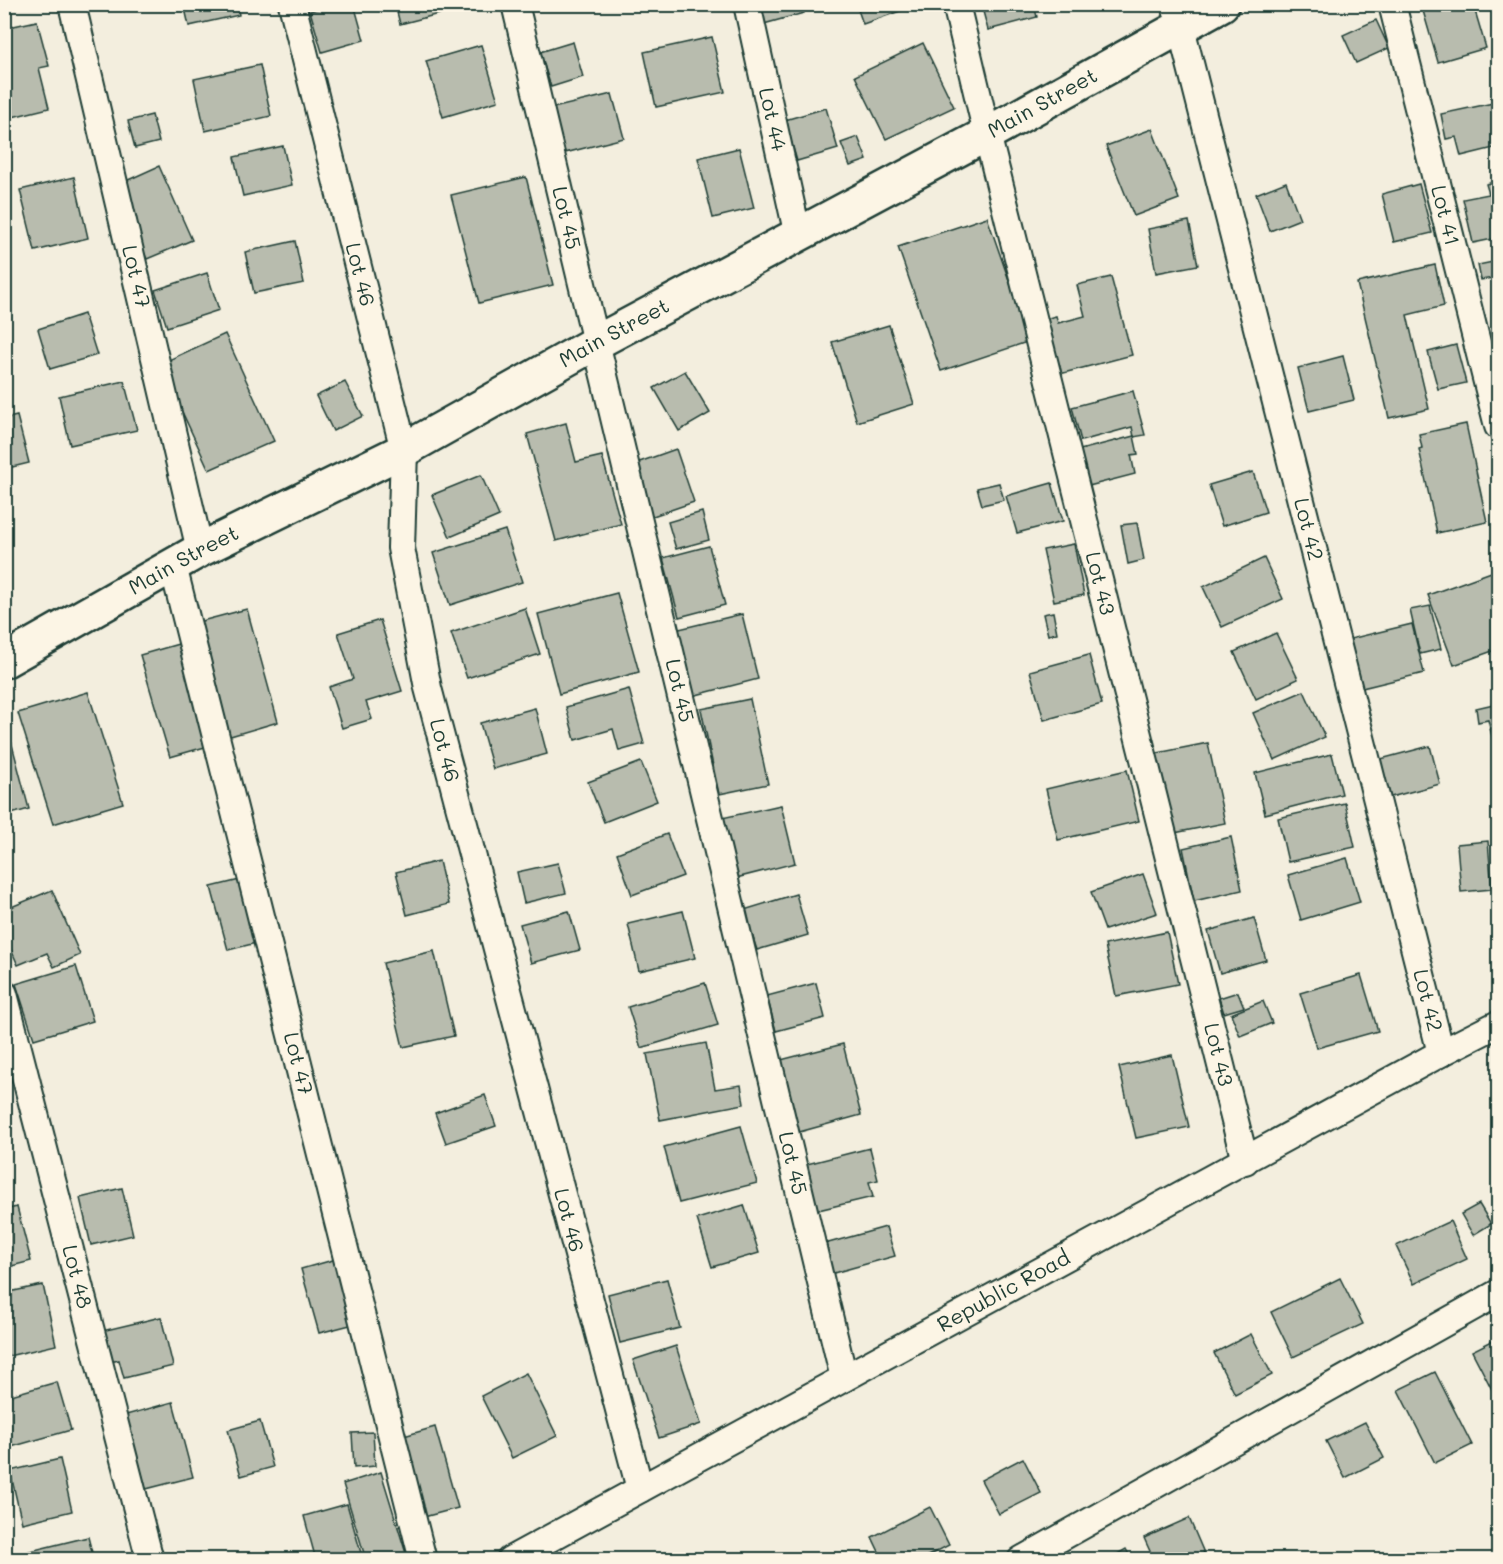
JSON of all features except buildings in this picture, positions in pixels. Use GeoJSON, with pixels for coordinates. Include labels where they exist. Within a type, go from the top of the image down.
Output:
{"type":"FeatureCollection","features":[{"type":"Feature","properties":{"kind":"street","name":"Lot 47"},"geometry":{"type":"LineString","coordinates":[[72,4],[187,558],[423,1560]]}},
{"type":"Feature","properties":{"kind":"street","name":"Lot 46"},"geometry":{"type":"LineString","coordinates":[[292,4],[404,450],[401,548],[428,688],[640,1490]]}},
{"type":"Feature","properties":{"kind":"street","name":"Lot 45"},"geometry":{"type":"LineString","coordinates":[[515,4],[844,1378]]}},
{"type":"Feature","properties":{"kind":"street","name":"Lot 44"},"geometry":{"type":"LineString","coordinates":[[747,4],[798,236]]}},
{"type":"Feature","properties":{"kind":"street","name":"Lot 43"},"geometry":{"type":"LineString","coordinates":[[956,4],[1245,1161]]}},
{"type":"Feature","properties":{"kind":"street","name":"Main Street"},"geometry":{"type":"LineString","coordinates":[[4,661],[187,558],[404,450],[597,342],[987,134],[1178,15],[1222,4]]}},
{"type":"Feature","properties":{"kind":"street","name":"Lot 41"},"geometry":{"type":"LineString","coordinates":[[1392,4],[1498,426]]}},
{"type":"Feature","properties":{"kind":"street","name":"Lot 42"},"geometry":{"type":"LineString","coordinates":[[1178,15],[1441,1053]]}},
{"type":"Feature","properties":{"kind":"street","name":"Lot 48"},"geometry":{"type":"LineString","coordinates":[[4,994],[150,1560]]}},
{"type":"Feature","properties":{"kind":"street","name":"Republic Road"},"geometry":{"type":"LineString","coordinates":[[510,1560],[1498,1024]]}},
{"type":"Feature","properties":{"kind":"street"},"geometry":{"type":"LineString","coordinates":[[1021,1560],[1498,1293]]}}]}
